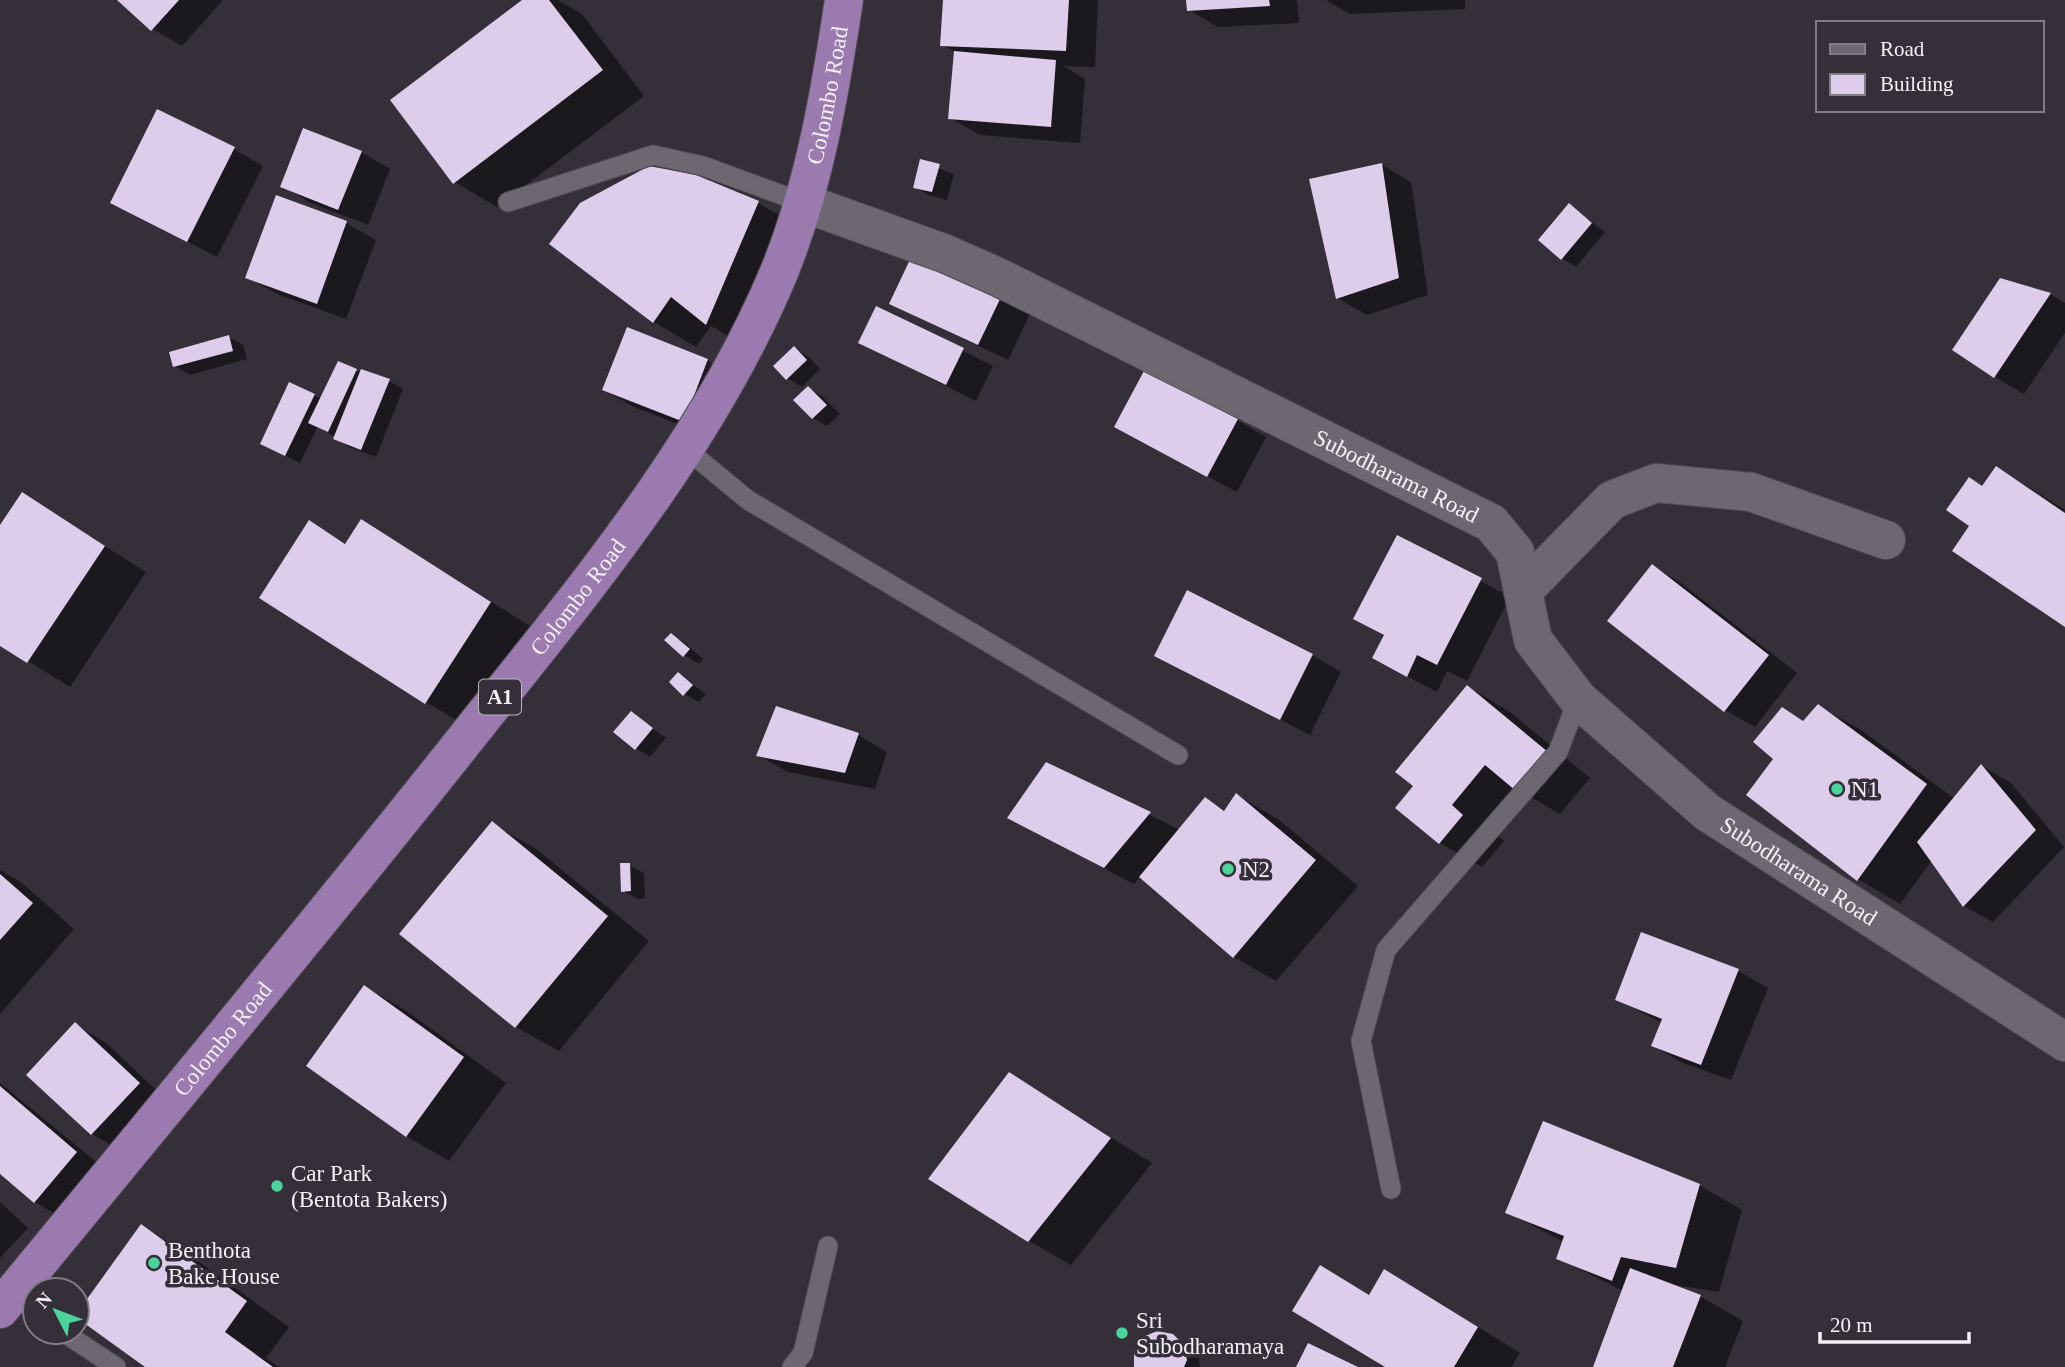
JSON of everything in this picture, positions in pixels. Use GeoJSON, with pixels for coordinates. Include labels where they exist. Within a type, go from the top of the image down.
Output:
{"type":"FeatureCollection","features":[{"type":"Feature","properties":{"kind":"highway","name":"Colombo Road"},"geometry":{"type":"LineString","coordinates":[[16,1304],[608,558],[685,448],[745,342],[779,271],[804,203],[820,141],[844,0]]}},
{"type":"Feature","properties":{"kind":"street","name":"Subodharama Road"},"geometry":{"type":"LineString","coordinates":[[804,203],[946,254],[1000,278],[1491,523],[1515,552],[1533,640],[1578,699],[1707,812],[2065,1042]]}},
{"type":"Feature","properties":{"kind":"street"},"geometry":{"type":"LineString","coordinates":[[1523,591],[1612,500],[1656,483],[1751,492],[1886,540]]}},
{"type":"Feature","properties":{"kind":"lane"},"geometry":{"type":"LineString","coordinates":[[508,202],[653,155],[703,166],[804,203]]}},
{"type":"Feature","properties":{"kind":"lane"},"geometry":{"type":"LineString","coordinates":[[685,448],[748,500],[1178,755]]}},
{"type":"Feature","properties":{"kind":"lane"},"geometry":{"type":"LineString","coordinates":[[1391,1189],[1361,1041],[1386,950],[1558,752],[1578,699]]}},
{"type":"Feature","properties":{"kind":"lane"},"geometry":{"type":"LineString","coordinates":[[792,1367],[803,1353],[828,1246]]}},
{"type":"Feature","properties":{"kind":"lane"},"geometry":{"type":"LineString","coordinates":[[84,1346],[116,1367]]}},
{"type":"Feature","properties":{"kind":"building"},"geometry":{"type":"Polygon","coordinates":[[[117,0],[179,0],[151,31],[117,0]]]}},
{"type":"Feature","properties":{"kind":"building"},"geometry":{"type":"Polygon","coordinates":[[[522,0],[549,0],[603,70],[453,184],[390,100],[522,0]]]}},
{"type":"Feature","properties":{"kind":"building"},"geometry":{"type":"Polygon","coordinates":[[[943,0],[1069,0],[1066,51],[940,46],[943,0]]]}},
{"type":"Feature","properties":{"kind":"building"},"geometry":{"type":"Polygon","coordinates":[[[1186,0],[1269,0],[1270,6],[1187,11],[1186,0]]]}},
{"type":"Feature","properties":{"kind":"building"},"geometry":{"type":"Polygon","coordinates":[[[954,51],[1056,60],[1051,127],[948,119],[954,51]]]}},
{"type":"Feature","properties":{"kind":"building"},"geometry":{"type":"Polygon","coordinates":[[[157,109],[235,147],[187,242],[110,203],[157,109]]]}},
{"type":"Feature","properties":{"kind":"building"},"geometry":{"type":"Polygon","coordinates":[[[303,128],[362,151],[338,210],[280,187],[303,128]]]}},
{"type":"Feature","properties":{"kind":"building"},"geometry":{"type":"Polygon","coordinates":[[[920,159],[940,164],[932,192],[913,188],[920,159]]]}},
{"type":"Feature","properties":{"kind":"building"},"geometry":{"type":"Polygon","coordinates":[[[1382,163],[1399,278],[1336,299],[1309,179],[1382,163]]]}},
{"type":"Feature","properties":{"kind":"building"},"geometry":{"type":"Polygon","coordinates":[[[649,166],[696,175],[759,201],[706,325],[671,297],[653,323],[549,244],[580,203],[649,166]]]}},
{"type":"Feature","properties":{"kind":"building"},"geometry":{"type":"Polygon","coordinates":[[[276,195],[347,221],[317,304],[245,278],[276,195]]]}},
{"type":"Feature","properties":{"kind":"building"},"geometry":{"type":"Polygon","coordinates":[[[1569,203],[1592,223],[1561,260],[1538,240],[1569,203]]]}},
{"type":"Feature","properties":{"kind":"building"},"geometry":{"type":"Polygon","coordinates":[[[914,251],[1003,293],[978,345],[889,304],[914,251]]]}},
{"type":"Feature","properties":{"kind":"building"},"geometry":{"type":"Polygon","coordinates":[[[2000,278],[2051,293],[1994,378],[1952,350],[2000,278]]]}},
{"type":"Feature","properties":{"kind":"building"},"geometry":{"type":"Polygon","coordinates":[[[876,306],[964,348],[946,385],[858,343],[876,306]]]}},
{"type":"Feature","properties":{"kind":"building"},"geometry":{"type":"Polygon","coordinates":[[[627,327],[708,359],[684,422],[602,390],[627,327]]]}},
{"type":"Feature","properties":{"kind":"building"},"geometry":{"type":"Polygon","coordinates":[[[229,335],[233,351],[173,367],[169,352],[229,335]]]}},
{"type":"Feature","properties":{"kind":"building"},"geometry":{"type":"Polygon","coordinates":[[[794,346],[807,360],[786,380],[773,366],[794,346]]]}},
{"type":"Feature","properties":{"kind":"building"},"geometry":{"type":"Polygon","coordinates":[[[338,361],[357,369],[328,432],[308,423],[338,361]]]}},
{"type":"Feature","properties":{"kind":"building"},"geometry":{"type":"Polygon","coordinates":[[[361,369],[390,379],[361,450],[333,439],[361,369]]]}},
{"type":"Feature","properties":{"kind":"building"},"geometry":{"type":"Polygon","coordinates":[[[1145,369],[1238,419],[1207,477],[1114,427],[1145,369]]]}},
{"type":"Feature","properties":{"kind":"building"},"geometry":{"type":"Polygon","coordinates":[[[289,382],[315,394],[285,456],[260,444],[289,382]]]}},
{"type":"Feature","properties":{"kind":"building"},"geometry":{"type":"Polygon","coordinates":[[[808,386],[827,405],[812,419],[793,400],[808,386]]]}},
{"type":"Feature","properties":{"kind":"building"},"geometry":{"type":"Polygon","coordinates":[[[1996,466],[2065,513],[2065,627],[1952,551],[1969,526],[1946,510],[1969,477],[1982,486],[1996,466]]]}},
{"type":"Feature","properties":{"kind":"building"},"geometry":{"type":"Polygon","coordinates":[[[22,492],[105,546],[27,663],[0,646],[0,525],[22,492]]]}},
{"type":"Feature","properties":{"kind":"building"},"geometry":{"type":"Polygon","coordinates":[[[361,519],[491,602],[425,704],[259,598],[309,520],[345,544],[361,519]]]}},
{"type":"Feature","properties":{"kind":"building"},"geometry":{"type":"Polygon","coordinates":[[[1397,535],[1482,578],[1437,665],[1417,655],[1407,677],[1372,658],[1384,635],[1353,619],[1397,535]]]}},
{"type":"Feature","properties":{"kind":"building"},"geometry":{"type":"Polygon","coordinates":[[[1652,564],[1769,655],[1724,712],[1607,621],[1652,564]]]}},
{"type":"Feature","properties":{"kind":"building"},"geometry":{"type":"Polygon","coordinates":[[[1187,590],[1313,654],[1280,720],[1154,656],[1187,590]]]}},
{"type":"Feature","properties":{"kind":"building"},"geometry":{"type":"Polygon","coordinates":[[[671,633],[690,649],[683,657],[664,640],[671,633]]]}},
{"type":"Feature","properties":{"kind":"building"},"geometry":{"type":"Polygon","coordinates":[[[678,672],[693,685],[683,696],[669,682],[678,672]]]}},
{"type":"Feature","properties":{"kind":"building"},"geometry":{"type":"Polygon","coordinates":[[[1467,685],[1548,752],[1516,791],[1485,765],[1452,805],[1463,815],[1439,844],[1395,808],[1413,786],[1395,772],[1467,685]]]}},
{"type":"Feature","properties":{"kind":"building","name":"N1"},"geometry":{"type":"Polygon","coordinates":[[[1818,704],[1927,784],[1857,881],[1746,795],[1773,759],[1753,742],[1782,707],[1803,721],[1818,704]]]}},
{"type":"Feature","properties":{"kind":"building"},"geometry":{"type":"Polygon","coordinates":[[[776,706],[859,733],[845,773],[756,756],[776,706]]]}},
{"type":"Feature","properties":{"kind":"building"},"geometry":{"type":"Polygon","coordinates":[[[631,711],[653,728],[635,750],[613,732],[631,711]]]}},
{"type":"Feature","properties":{"kind":"building"},"geometry":{"type":"Polygon","coordinates":[[[1046,762],[1151,812],[1104,868],[1007,818],[1046,762]]]}},
{"type":"Feature","properties":{"kind":"building"},"geometry":{"type":"Polygon","coordinates":[[[1981,764],[2036,830],[1963,907],[1917,842],[1981,764]]]}},
{"type":"Feature","properties":{"kind":"building","name":"N2"},"geometry":{"type":"Polygon","coordinates":[[[1236,793],[1316,860],[1233,958],[1139,877],[1205,797],[1224,811],[1236,793]]]}},
{"type":"Feature","properties":{"kind":"building"},"geometry":{"type":"Polygon","coordinates":[[[492,821],[608,916],[515,1028],[399,934],[492,821]]]}},
{"type":"Feature","properties":{"kind":"building"},"geometry":{"type":"Polygon","coordinates":[[[620,863],[630,863],[631,891],[621,892],[620,863]]]}},
{"type":"Feature","properties":{"kind":"building"},"geometry":{"type":"Polygon","coordinates":[[[0,874],[33,903],[0,940],[0,874]]]}},
{"type":"Feature","properties":{"kind":"building"},"geometry":{"type":"Polygon","coordinates":[[[1641,932],[1739,969],[1701,1065],[1651,1046],[1662,1019],[1615,1000],[1641,932]]]}},
{"type":"Feature","properties":{"kind":"building"},"geometry":{"type":"Polygon","coordinates":[[[364,985],[464,1057],[406,1137],[306,1066],[364,985]]]}},
{"type":"Feature","properties":{"kind":"building"},"geometry":{"type":"Polygon","coordinates":[[[75,1022],[140,1083],[91,1135],[26,1075],[75,1022]]]}},
{"type":"Feature","properties":{"kind":"building"},"geometry":{"type":"Polygon","coordinates":[[[1009,1072],[1111,1138],[1028,1242],[928,1179],[1009,1072]]]}},
{"type":"Feature","properties":{"kind":"building"},"geometry":{"type":"Polygon","coordinates":[[[0,1086],[77,1152],[34,1203],[0,1174],[0,1086]]]}},
{"type":"Feature","properties":{"kind":"building"},"geometry":{"type":"Polygon","coordinates":[[[1543,1121],[1700,1184],[1676,1268],[1621,1257],[1612,1281],[1556,1259],[1564,1236],[1505,1213],[1543,1121]]]}},
{"type":"Feature","properties":{"kind":"building","name":"Benthota Bake House"},"geometry":{"type":"Polygon","coordinates":[[[141,1224],[247,1301],[225,1332],[273,1367],[145,1367],[91,1328],[91,1294],[141,1224]]]}},
{"type":"Feature","properties":{"kind":"building"},"geometry":{"type":"Polygon","coordinates":[[[1320,1265],[1369,1295],[1384,1269],[1478,1327],[1454,1367],[1385,1367],[1292,1311],[1320,1265]]]}},
{"type":"Feature","properties":{"kind":"building"},"geometry":{"type":"Polygon","coordinates":[[[1630,1268],[1701,1295],[1673,1367],[1593,1367],[1630,1268]]]}},
{"type":"Feature","properties":{"kind":"building"},"geometry":{"type":"Polygon","coordinates":[[[1157,1331],[1173,1334],[1184,1345],[1187,1360],[1184,1367],[1134,1367],[1134,1350],[1143,1337],[1157,1331]]]}},
{"type":"Feature","properties":{"kind":"building"},"geometry":{"type":"Polygon","coordinates":[[[1308,1343],[1358,1367],[1296,1367],[1308,1343]]]}},
{"type":"Feature","properties":{"kind":"place","name":"N1"},"geometry":{"type":"Point","coordinates":[1837,789]}},
{"type":"Feature","properties":{"kind":"place","name":"N2"},"geometry":{"type":"Point","coordinates":[1228,869]}},
{"type":"Feature","properties":{"kind":"place","name":"Car Park (Bentota Bakers)"},"geometry":{"type":"Point","coordinates":[277,1186]}},
{"type":"Feature","properties":{"kind":"place","name":"Benthota Bake House"},"geometry":{"type":"Point","coordinates":[154,1263]}},
{"type":"Feature","properties":{"kind":"place","name":"Sri Subodharamaya"},"geometry":{"type":"Point","coordinates":[1122,1333]}}]}
